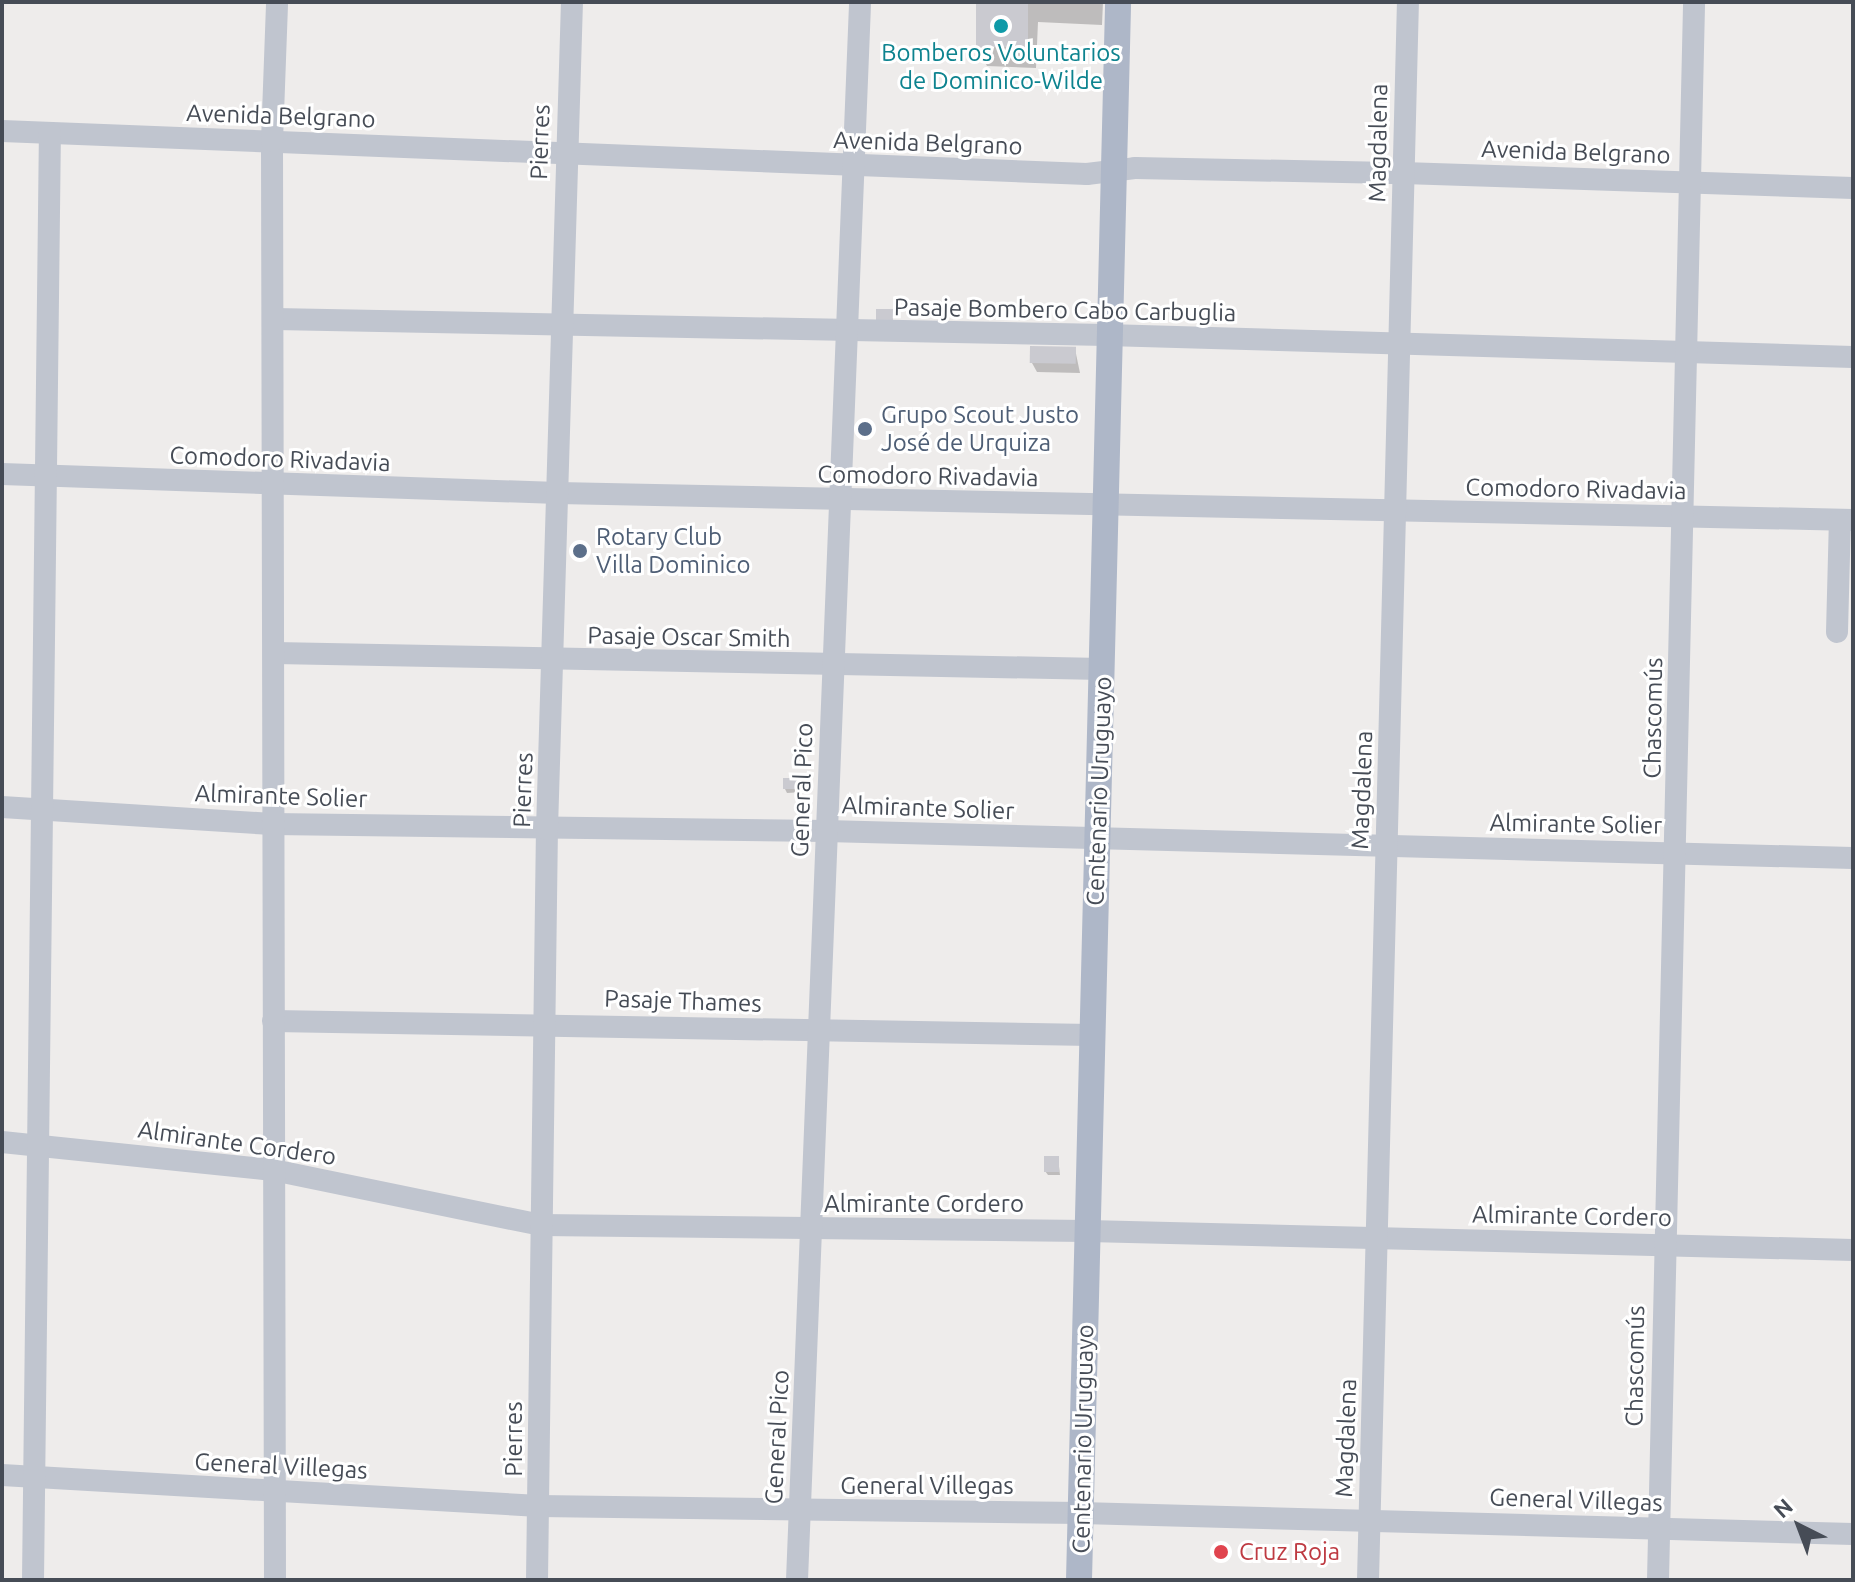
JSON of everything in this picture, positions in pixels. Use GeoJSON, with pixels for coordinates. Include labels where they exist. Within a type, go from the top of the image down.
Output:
{"type":"FeatureCollection","features":[{"type":"Feature","properties":{"kind":"main road","name":"Centenario Uruguayo"},"geometry":{"type":"LineString","coordinates":[[1079,1580],[1102,669],[1107,335],[1118,2]]}},
{"type":"Feature","properties":{"kind":"street"},"geometry":{"type":"LineString","coordinates":[[275,1580],[272,824],[275,319],[272,141],[277,2]]}},
{"type":"Feature","properties":{"kind":"street","name":"Pierres"},"geometry":{"type":"LineString","coordinates":[[537,1580],[547,829],[555,661],[560,324],[572,2]]}},
{"type":"Feature","properties":{"kind":"street","name":"General Pico"},"geometry":{"type":"LineString","coordinates":[[797,1580],[860,2]]}},
{"type":"Feature","properties":{"kind":"street","name":"Magdalena"},"geometry":{"type":"LineString","coordinates":[[1368,1580],[1408,2]]}},
{"type":"Feature","properties":{"kind":"street","name":"Chascomús"},"geometry":{"type":"LineString","coordinates":[[1658,1580],[1662,1244],[1676,851],[1694,2]]}},
{"type":"Feature","properties":{"kind":"street","name":"Avenida Belgrano"},"geometry":{"type":"LineString","coordinates":[[2,131],[853,166],[1403,173],[1853,188]]}},
{"type":"Feature","properties":{"kind":"street"},"geometry":{"type":"LineString","coordinates":[[33,1580],[50,133]]}},
{"type":"Feature","properties":{"kind":"street","name":"Pasaje Bombero Cabo Carbuglia"},"geometry":{"type":"LineString","coordinates":[[275,319],[1107,335],[1853,357]]}},
{"type":"Feature","properties":{"kind":"street","name":"Comodoro Rivadavia"},"geometry":{"type":"LineString","coordinates":[[2,474],[558,493],[1395,513],[1847,520]]}},
{"type":"Feature","properties":{"kind":"street"},"geometry":{"type":"LineString","coordinates":[[1837,632],[1847,520]]}},
{"type":"Feature","properties":{"kind":"street","name":"Pasaje Oscar Smith"},"geometry":{"type":"LineString","coordinates":[[275,653],[555,661],[1102,669]]}},
{"type":"Feature","properties":{"kind":"street","name":"Almirante Solier"},"geometry":{"type":"LineString","coordinates":[[2,807],[272,824],[826,831],[1853,858]]}},
{"type":"Feature","properties":{"kind":"street","name":"Pasaje Thames"},"geometry":{"type":"LineString","coordinates":[[273,1021],[1092,1035]]}},
{"type":"Feature","properties":{"kind":"street","name":"Almirante Cordero"},"geometry":{"type":"LineString","coordinates":[[2,1142],[273,1170],[541,1225],[1088,1231],[1853,1250]]}},
{"type":"Feature","properties":{"kind":"street","name":"General Villegas"},"geometry":{"type":"LineString","coordinates":[[2,1475],[539,1506],[1369,1519],[1853,1534]]}},
{"type":"Feature","properties":{"kind":"building","name":"Bomberos Voluntarios de Dominico-Wilde"},"geometry":{"type":"Polygon","coordinates":[[[976,2],[1028,2],[1028,47],[976,47],[976,2]]]}},
{"type":"Feature","properties":{"kind":"building"},"geometry":{"type":"Polygon","coordinates":[[[876,309],[893,309],[893,322],[876,322],[876,309]]]}},
{"type":"Feature","properties":{"kind":"building"},"geometry":{"type":"Polygon","coordinates":[[[1030,346],[1076,347],[1076,364],[1030,363],[1030,346]]]}},
{"type":"Feature","properties":{"kind":"building"},"geometry":{"type":"Polygon","coordinates":[[[783,778],[802,778],[802,789],[783,789],[783,778]]]}},
{"type":"Feature","properties":{"kind":"building"},"geometry":{"type":"Polygon","coordinates":[[[1044,1156],[1059,1156],[1059,1172],[1044,1172],[1044,1156]]]}},
{"type":"Feature","properties":{"kind":"place","name":"Bomberos Voluntarios de Dominico-Wilde"},"geometry":{"type":"Point","coordinates":[1001,26]}},
{"type":"Feature","properties":{"kind":"place","name":"Grupo Scout Justo José de Urquiza"},"geometry":{"type":"Point","coordinates":[865,429]}},
{"type":"Feature","properties":{"kind":"place","name":"Rotary Club Villa Dominico"},"geometry":{"type":"Point","coordinates":[580,551]}},
{"type":"Feature","properties":{"kind":"place","name":"Cruz Roja"},"geometry":{"type":"Point","coordinates":[1221,1552]}}]}
